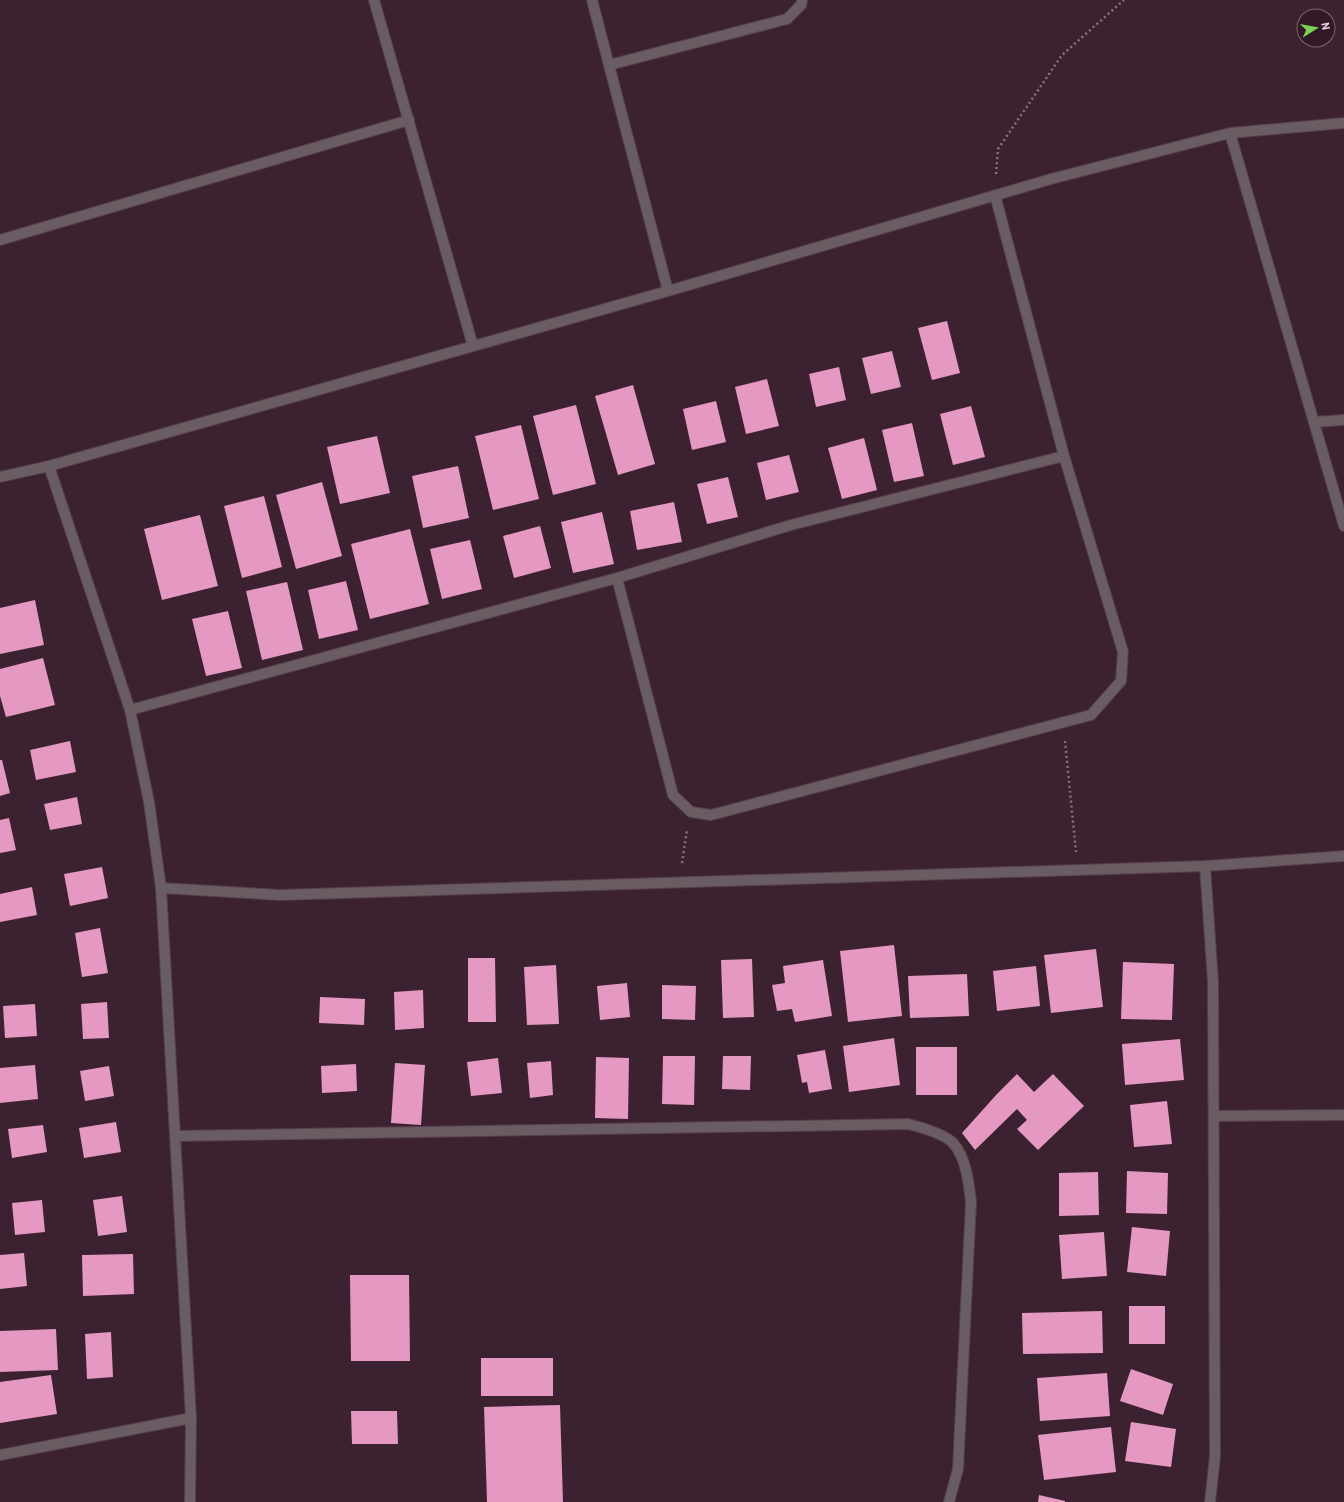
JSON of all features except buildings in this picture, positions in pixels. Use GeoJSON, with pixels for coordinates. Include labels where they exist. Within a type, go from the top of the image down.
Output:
{"type":"FeatureCollection","features":[{"type":"Feature","properties":{"kind":"street"},"geometry":{"type":"LineString","coordinates":[[374,0],[473,346]]}},
{"type":"Feature","properties":{"kind":"street"},"geometry":{"type":"LineString","coordinates":[[592,0],[668,291]]}},
{"type":"Feature","properties":{"kind":"street"},"geometry":{"type":"LineString","coordinates":[[609,65],[787,19],[801,5],[802,0]]}},
{"type":"Feature","properties":{"kind":"street"},"geometry":{"type":"LineString","coordinates":[[0,240],[408,120]]}},
{"type":"Feature","properties":{"kind":"street"},"geometry":{"type":"LineString","coordinates":[[0,477],[49,466],[668,291],[994,195],[1230,133],[1344,123]]}},
{"type":"Feature","properties":{"kind":"street"},"geometry":{"type":"LineString","coordinates":[[1230,133],[1344,526]]}},
{"type":"Feature","properties":{"kind":"street"},"geometry":{"type":"LineString","coordinates":[[617,578],[673,795],[690,812],[711,815],[1091,716],[1121,681],[1123,652],[1064,456],[994,195]]}},
{"type":"Feature","properties":{"kind":"street"},"geometry":{"type":"LineString","coordinates":[[1314,422],[1344,420]]}},
{"type":"Feature","properties":{"kind":"street"},"geometry":{"type":"LineString","coordinates":[[130,710],[617,578],[791,525],[1064,456]]}},
{"type":"Feature","properties":{"kind":"street"},"geometry":{"type":"LineString","coordinates":[[49,466],[130,710],[149,802],[161,888],[191,1418],[190,1502]]}},
{"type":"Feature","properties":{"kind":"street"},"geometry":{"type":"LineString","coordinates":[[161,888],[280,895],[1205,866],[1344,856]]}},
{"type":"Feature","properties":{"kind":"street"},"geometry":{"type":"LineString","coordinates":[[1205,866],[1213,982],[1216,1456],[1210,1502]]}},
{"type":"Feature","properties":{"kind":"street"},"geometry":{"type":"LineString","coordinates":[[1214,1116],[1344,1115]]}},
{"type":"Feature","properties":{"kind":"street"},"geometry":{"type":"LineString","coordinates":[[175,1136],[908,1124],[928,1129],[953,1143],[967,1170],[971,1202],[958,1469],[949,1502]]}},
{"type":"Feature","properties":{"kind":"street"},"geometry":{"type":"LineString","coordinates":[[0,1455],[191,1418]]}},
{"type":"Feature","properties":{"kind":"path"},"geometry":{"type":"LineString","coordinates":[[994,195],[998,149],[1062,55],[1124,0]]}},
{"type":"Feature","properties":{"kind":"path"},"geometry":{"type":"LineString","coordinates":[[1063,723],[1078,870]]}},
{"type":"Feature","properties":{"kind":"path"},"geometry":{"type":"LineString","coordinates":[[678,882],[690,812]]}}]}
